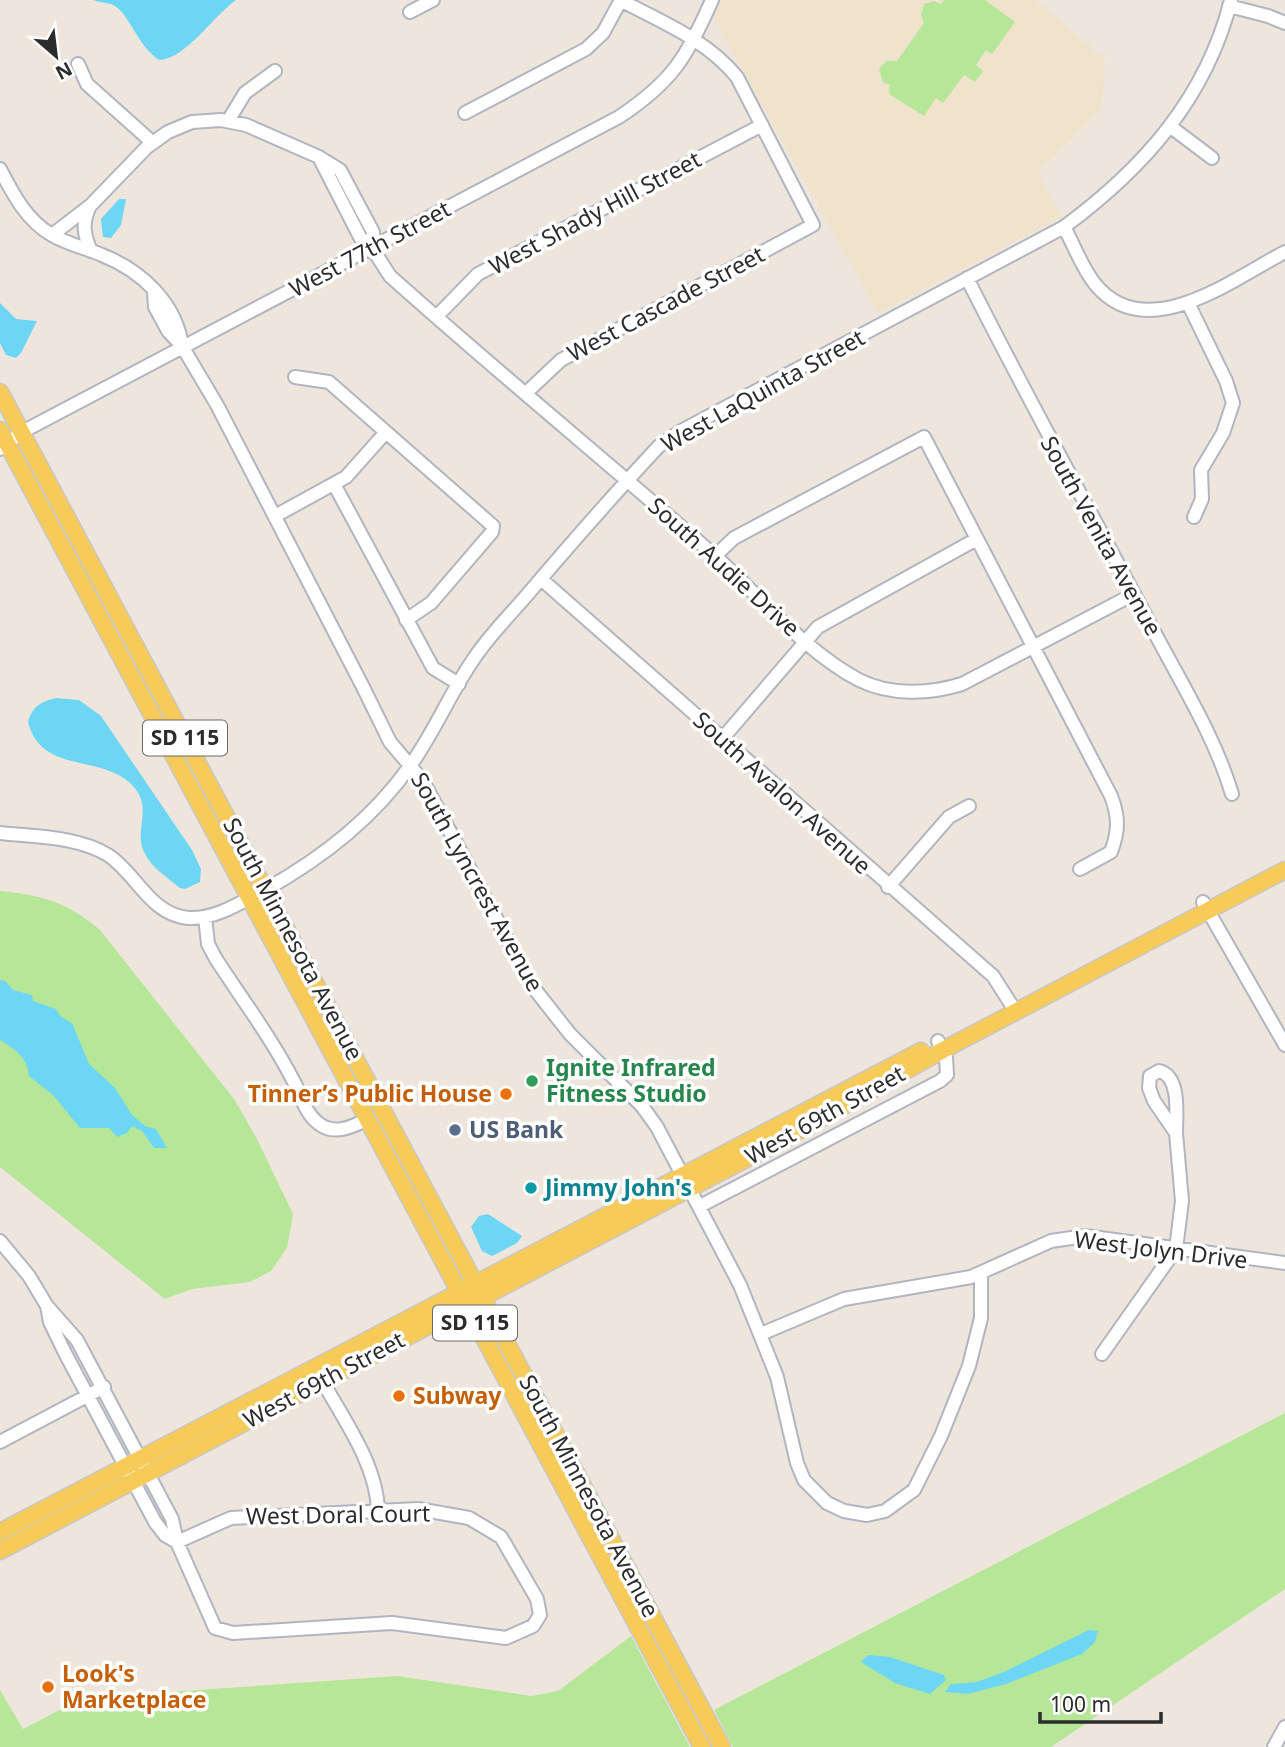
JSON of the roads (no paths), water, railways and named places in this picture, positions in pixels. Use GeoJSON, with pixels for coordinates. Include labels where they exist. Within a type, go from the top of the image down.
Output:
{"type":"FeatureCollection","features":[{"type":"Feature","properties":{"kind":"main road","name":"South Minnesota Avenue"},"geometry":{"type":"LineString","coordinates":[[0,392],[722,1747]]}},
{"type":"Feature","properties":{"kind":"main road","name":"South Minnesota Avenue"},"geometry":{"type":"LineString","coordinates":[[2,438],[65,551],[702,1747]]}},
{"type":"Feature","properties":{"kind":"main road","name":"West 69th Street"},"geometry":{"type":"LineString","coordinates":[[146,1465],[687,1182],[1205,906],[1285,859]]}},
{"type":"Feature","properties":{"kind":"main road","name":"West 69th Street"},"geometry":{"type":"LineString","coordinates":[[1205,906],[1285,870]]}},
{"type":"Feature","properties":{"kind":"main road"},"geometry":{"type":"LineString","coordinates":[[0,1532],[125,1466],[146,1465]]}},
{"type":"Feature","properties":{"kind":"main road"},"geometry":{"type":"LineString","coordinates":[[0,1551],[133,1481],[146,1465]]}},
{"type":"Feature","properties":{"kind":"street"},"geometry":{"type":"LineString","coordinates":[[410,12],[433,0]]}},
{"type":"Feature","properties":{"kind":"street"},"geometry":{"type":"LineString","coordinates":[[465,113],[586,49],[603,33],[620,0],[694,39],[725,62],[737,77],[762,125]]}},
{"type":"Feature","properties":{"kind":"street","name":"West 77th Street"},"geometry":{"type":"LineString","coordinates":[[2,438],[22,432],[619,117],[657,90],[673,73],[694,39],[712,0]]}},
{"type":"Feature","properties":{"kind":"street"},"geometry":{"type":"LineString","coordinates":[[1230,3],[1285,23]]}},
{"type":"Feature","properties":{"kind":"street","name":"West LaQuinta Street"},"geometry":{"type":"LineString","coordinates":[[205,917],[266,889],[325,853],[359,825],[411,765],[476,656],[659,446],[681,431],[1064,227],[1106,196],[1171,127],[1208,69],[1221,38],[1230,3]]}},
{"type":"Feature","properties":{"kind":"street"},"geometry":{"type":"LineString","coordinates":[[78,64],[87,84],[153,143]]}},
{"type":"Feature","properties":{"kind":"street"},"geometry":{"type":"LineString","coordinates":[[52,235],[91,205],[153,143],[192,122],[228,121],[245,93],[275,71]]}},
{"type":"Feature","properties":{"kind":"street","name":"South Audie Drive"},"geometry":{"type":"LineString","coordinates":[[228,121],[246,125],[319,157],[360,237],[372,247],[390,276],[715,556],[806,640],[861,681],[909,692],[937,692],[962,684],[1134,594]]}},
{"type":"Feature","properties":{"kind":"street","name":"West Cascade Street"},"geometry":{"type":"LineString","coordinates":[[526,393],[561,360],[813,225],[762,125]]}},
{"type":"Feature","properties":{"kind":"street","name":"West Shady Hill Street"},"geometry":{"type":"LineString","coordinates":[[438,316],[478,274],[762,125]]}},
{"type":"Feature","properties":{"kind":"street"},"geometry":{"type":"LineString","coordinates":[[1171,127],[1212,158]]}},
{"type":"Feature","properties":{"kind":"street","name":"South Lyncrest Avenue"},"geometry":{"type":"LineString","coordinates":[[0,169],[26,214],[52,235],[131,271],[166,301],[175,318],[182,346],[275,516],[363,687],[378,722],[390,742],[411,765],[454,835],[533,987],[570,1034],[642,1106],[687,1182],[740,1284],[781,1387],[791,1441],[804,1479],[821,1499],[844,1511],[867,1515],[885,1511],[914,1490],[959,1394],[981,1318],[981,1274]]}},
{"type":"Feature","properties":{"kind":"street"},"geometry":{"type":"LineString","coordinates":[[91,205],[84,219],[84,234],[91,251]]}},
{"type":"Feature","properties":{"kind":"street"},"geometry":{"type":"LineString","coordinates":[[1064,227],[1094,283],[1114,300],[1142,310],[1164,311],[1188,303],[1285,252]]}},
{"type":"Feature","properties":{"kind":"street","name":"South Venita Avenue"},"geometry":{"type":"LineString","coordinates":[[967,278],[1044,431],[1220,758],[1232,794]]}},
{"type":"Feature","properties":{"kind":"street"},"geometry":{"type":"LineString","coordinates":[[1188,303],[1226,381],[1233,402],[1223,433],[1201,470],[1202,499],[1194,517]]}},
{"type":"Feature","properties":{"kind":"street"},"geometry":{"type":"LineString","coordinates":[[295,377],[329,382],[493,526],[492,532],[431,603],[406,620]]}},
{"type":"Feature","properties":{"kind":"street"},"geometry":{"type":"LineString","coordinates":[[275,516],[346,477],[386,432]]}},
{"type":"Feature","properties":{"kind":"street"},"geometry":{"type":"LineString","coordinates":[[715,556],[734,538],[924,437],[975,540],[1111,796],[1118,816],[1118,834],[1111,852],[1099,862],[1080,869]]}},
{"type":"Feature","properties":{"kind":"street"},"geometry":{"type":"LineString","coordinates":[[334,484],[433,668],[459,684]]}},
{"type":"Feature","properties":{"kind":"street"},"geometry":{"type":"LineString","coordinates":[[722,739],[818,627],[838,613],[975,540]]}},
{"type":"Feature","properties":{"kind":"street","name":"South Avalon Avenue"},"geometry":{"type":"LineString","coordinates":[[541,579],[888,887],[993,976],[1013,1008]]}},
{"type":"Feature","properties":{"kind":"street"},"geometry":{"type":"LineString","coordinates":[[888,887],[949,817],[969,806]]}},
{"type":"Feature","properties":{"kind":"street"},"geometry":{"type":"LineString","coordinates":[[0,833],[76,842],[94,848],[109,856],[147,897],[173,915],[205,917],[208,944],[293,1081],[310,1115],[319,1124],[333,1130],[348,1128],[368,1119]]}},
{"type":"Feature","properties":{"kind":"street"},"geometry":{"type":"LineString","coordinates":[[1205,906],[1285,1045]]}},
{"type":"Feature","properties":{"kind":"street","name":"West 69th Street"},"geometry":{"type":"LineString","coordinates":[[700,1206],[940,1081],[947,1075],[948,1066],[941,1046]]}},
{"type":"Feature","properties":{"kind":"street"},"geometry":{"type":"LineString","coordinates":[[1102,1354],[1176,1250],[1182,1201],[1176,1133]]}},
{"type":"Feature","properties":{"kind":"street","name":"West Jolyn Drive"},"geometry":{"type":"LineString","coordinates":[[761,1334],[844,1299],[981,1274],[1066,1238],[1085,1236],[1285,1263]]}},
{"type":"Feature","properties":{"kind":"street"},"geometry":{"type":"LineString","coordinates":[[0,1241],[29,1276],[47,1306],[77,1340],[146,1465],[172,1519],[177,1542]]}},
{"type":"Feature","properties":{"kind":"street"},"geometry":{"type":"LineString","coordinates":[[47,1306],[50,1322],[133,1481],[165,1535],[177,1542]]}},
{"type":"Feature","properties":{"kind":"street"},"geometry":{"type":"LineString","coordinates":[[318,1373],[366,1463],[378,1494],[378,1511]]}},
{"type":"Feature","properties":{"kind":"street"},"geometry":{"type":"LineString","coordinates":[[0,1442],[104,1387]]}},
{"type":"Feature","properties":{"kind":"street","name":"West Doral Court"},"geometry":{"type":"LineString","coordinates":[[418,1509],[445,1513],[470,1518],[493,1530],[509,1547],[537,1600],[540,1609],[537,1621],[525,1631],[506,1638],[392,1623],[221,1632],[210,1622],[177,1542],[231,1518],[378,1511],[418,1509]]}},
{"type":"Feature","properties":{"kind":"street"},"geometry":{"type":"LineString","coordinates":[[1274,1747],[1285,1727]]}},
{"type":"Feature","properties":{"kind":"water"},"geometry":{"type":"Polygon","coordinates":[[[93,0],[236,0],[189,45],[169,58],[159,60],[145,47],[121,11],[113,5],[93,0]]]}},
{"type":"Feature","properties":{"kind":"water"},"geometry":{"type":"Polygon","coordinates":[[[119,199],[126,199],[121,225],[111,238],[103,237],[101,219],[119,199]]]}},
{"type":"Feature","properties":{"kind":"water"},"geometry":{"type":"Polygon","coordinates":[[[0,303],[16,319],[37,321],[16,358],[6,355],[0,343],[0,303]]]}},
{"type":"Feature","properties":{"kind":"water"},"geometry":{"type":"Polygon","coordinates":[[[56,698],[79,700],[101,716],[192,850],[201,869],[200,882],[185,889],[180,888],[148,859],[141,835],[143,807],[135,788],[125,779],[98,767],[56,756],[34,738],[28,722],[32,712],[41,703],[56,698]]]}},
{"type":"Feature","properties":{"kind":"water"},"geometry":{"type":"Polygon","coordinates":[[[0,980],[5,981],[13,990],[32,995],[33,1001],[56,1009],[60,1016],[72,1023],[89,1064],[115,1088],[132,1115],[145,1126],[156,1129],[167,1148],[154,1148],[142,1131],[132,1126],[127,1133],[117,1137],[109,1128],[80,1128],[53,1095],[29,1076],[20,1055],[0,1040],[0,980]]]}},
{"type":"Feature","properties":{"kind":"water"},"geometry":{"type":"Polygon","coordinates":[[[488,1214],[522,1236],[517,1243],[492,1256],[482,1251],[471,1227],[479,1216],[488,1214]]]}},
{"type":"Feature","properties":{"kind":"water"},"geometry":{"type":"Polygon","coordinates":[[[1089,1630],[1098,1631],[1095,1642],[1082,1654],[1006,1684],[968,1694],[945,1692],[951,1684],[977,1682],[1004,1672],[1089,1630]]]}},
{"type":"Feature","properties":{"kind":"water"},"geometry":{"type":"Polygon","coordinates":[[[868,1655],[890,1657],[944,1675],[946,1680],[930,1694],[895,1683],[861,1662],[868,1655]]]}},
{"type":"Feature","properties":{"kind":"place","name":"Ignite Infrared Fitness Studio"},"geometry":{"type":"Point","coordinates":[532,1081]}},
{"type":"Feature","properties":{"kind":"place","name":"Tinner’s Public House"},"geometry":{"type":"Point","coordinates":[506,1094]}},
{"type":"Feature","properties":{"kind":"place","name":"US Bank"},"geometry":{"type":"Point","coordinates":[455,1130]}},
{"type":"Feature","properties":{"kind":"place","name":"Jimmy John's"},"geometry":{"type":"Point","coordinates":[531,1188]}},
{"type":"Feature","properties":{"kind":"place","name":"Subway"},"geometry":{"type":"Point","coordinates":[399,1396]}},
{"type":"Feature","properties":{"kind":"place","name":"Look's Marketplace"},"geometry":{"type":"Point","coordinates":[48,1687]}}]}
